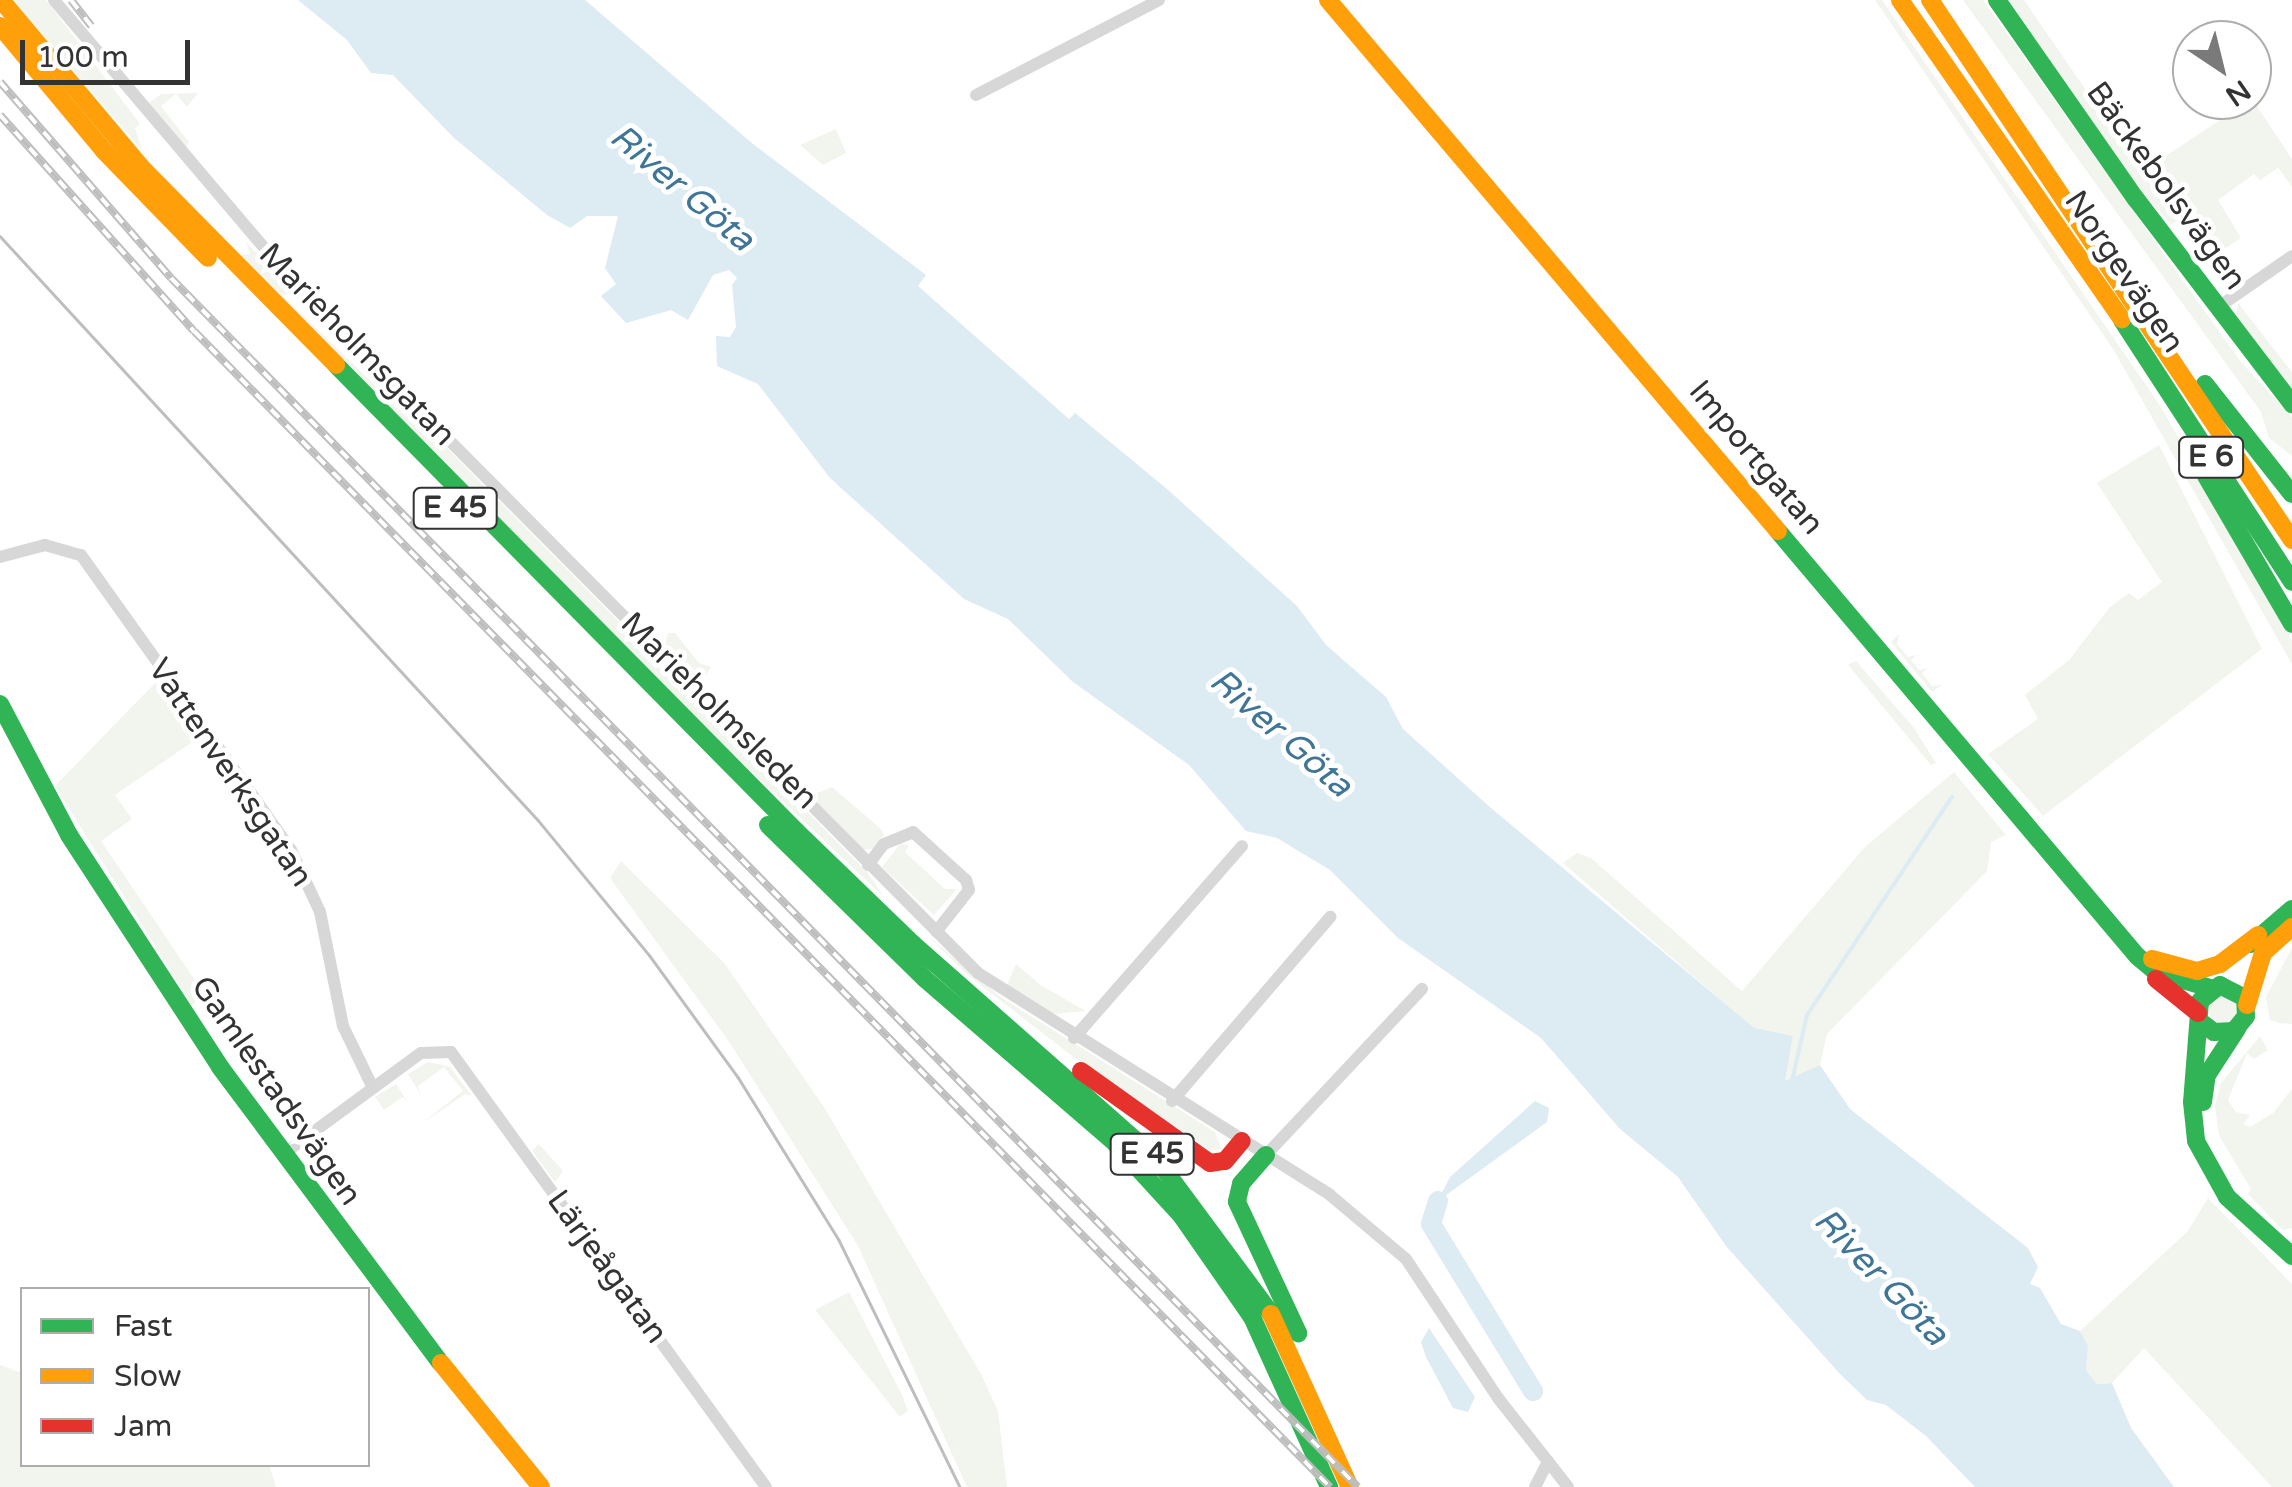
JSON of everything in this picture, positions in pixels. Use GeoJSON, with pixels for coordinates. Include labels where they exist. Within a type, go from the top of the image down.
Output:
{"type":"FeatureCollection","features":[{"type":"Feature","properties":{"kind":"main road","name":"Marieholmsleden"},"geometry":{"type":"LineString","coordinates":[[1,0],[115,139],[870,904],[1140,1142],[1219,1235],[1284,1336],[1351,1487]]}},
{"type":"Feature","properties":{"kind":"main road","name":"Importgatan"},"geometry":{"type":"LineString","coordinates":[[1328,0],[2137,956],[2156,972],[2213,987]]}},
{"type":"Feature","properties":{"kind":"main road","name":"Norgevägen"},"geometry":{"type":"LineString","coordinates":[[1900,0],[2115,309],[2292,582]]}},
{"type":"Feature","properties":{"kind":"main road","name":"Norgevägen"},"geometry":{"type":"LineString","coordinates":[[1930,0],[2179,364],[2292,540]]}},
{"type":"Feature","properties":{"kind":"main road","name":"Bäckebolsvägen"},"geometry":{"type":"LineString","coordinates":[[1997,0],[2217,308],[2292,404]]}},
{"type":"Feature","properties":{"kind":"main road","name":"Marieholmsleden"},"geometry":{"type":"LineString","coordinates":[[0,26],[155,204],[832,890],[1141,1170],[1208,1250],[1252,1317],[1329,1487]]}},
{"type":"Feature","properties":{"kind":"main road"},"geometry":{"type":"LineString","coordinates":[[2115,309],[2292,624]]}},
{"type":"Feature","properties":{"kind":"main road"},"geometry":{"type":"LineString","coordinates":[[2179,364],[2216,394],[2292,494]]}},
{"type":"Feature","properties":{"kind":"main road","name":"Gamlestadsvägen"},"geometry":{"type":"LineString","coordinates":[[0,704],[52,807],[134,940],[282,1154],[541,1487]]}},
{"type":"Feature","properties":{"kind":"main road"},"geometry":{"type":"LineString","coordinates":[[2137,956],[2196,972],[2220,964],[2292,910]]}},
{"type":"Feature","properties":{"kind":"main road"},"geometry":{"type":"LineString","coordinates":[[2238,1205],[2214,1159],[2203,1111],[2207,1076],[2237,1029],[2264,953],[2292,927]]}},
{"type":"Feature","properties":{"kind":"main road"},"geometry":{"type":"LineString","coordinates":[[2258,935],[2213,987],[2200,1018],[2192,1102],[2196,1141],[2205,1166],[2238,1205],[2292,1256]]}},
{"type":"Feature","properties":{"kind":"main road","name":"Importgatan"},"geometry":{"type":"LineString","coordinates":[[2137,956],[2144,970],[2200,1018]]}},
{"type":"Feature","properties":{"kind":"main road"},"geometry":{"type":"LineString","coordinates":[[2213,987],[2236,988],[2247,1006]]}},
{"type":"Feature","properties":{"kind":"main road"},"geometry":{"type":"LineString","coordinates":[[2200,1018],[2221,1034],[2237,1029]]}},
{"type":"Feature","properties":{"kind":"main road"},"geometry":{"type":"LineString","coordinates":[[1009,1023],[1210,1163],[1225,1161],[1242,1141]]}},
{"type":"Feature","properties":{"kind":"main road"},"geometry":{"type":"LineString","coordinates":[[1266,1155],[1242,1184],[1237,1202],[1337,1416],[1351,1487]]}},
{"type":"Feature","properties":{"kind":"street","name":"Marieholmsgatan"},"geometry":{"type":"LineString","coordinates":[[54,0],[297,287],[988,981],[1172,1101],[1345,1206],[1406,1259],[1568,1487]]}},
{"type":"Feature","properties":{"kind":"street"},"geometry":{"type":"LineString","coordinates":[[976,95],[1159,0]]}},
{"type":"Feature","properties":{"kind":"street"},"geometry":{"type":"LineString","coordinates":[[2217,308],[2292,256]]}},
{"type":"Feature","properties":{"kind":"street","name":"Vattenverksgatan"},"geometry":{"type":"LineString","coordinates":[[0,557],[44,545],[81,555],[236,772],[290,850],[320,912],[342,1026],[372,1086]]}},
{"type":"Feature","properties":{"kind":"street"},"geometry":{"type":"LineString","coordinates":[[868,864],[884,844],[913,832],[966,880],[969,890],[936,932]]}},
{"type":"Feature","properties":{"kind":"street"},"geometry":{"type":"LineString","coordinates":[[1074,1038],[1242,846]]}},
{"type":"Feature","properties":{"kind":"street"},"geometry":{"type":"LineString","coordinates":[[1172,1101],[1330,916]]}},
{"type":"Feature","properties":{"kind":"street"},"geometry":{"type":"LineString","coordinates":[[1266,1155],[1422,990]]}},
{"type":"Feature","properties":{"kind":"street","name":"Lärjeågatan"},"geometry":{"type":"LineString","coordinates":[[372,1086],[422,1054],[445,1050],[766,1487]]}},
{"type":"Feature","properties":{"kind":"street"},"geometry":{"type":"LineString","coordinates":[[282,1154],[372,1086]]}},
{"type":"Feature","properties":{"kind":"street"},"geometry":{"type":"LineString","coordinates":[[1535,1487],[1548,1461]]}},
{"type":"Feature","properties":{"kind":"shaded area"},"geometry":{"type":"Polygon","coordinates":[[[12,0],[46,0],[140,124],[135,128],[142,150],[12,0]]]}},
{"type":"Feature","properties":{"kind":"shaded area"},"geometry":{"type":"Polygon","coordinates":[[[1875,0],[1882,0],[2161,407],[2292,641],[2292,664],[2113,349],[1875,0]]]}},
{"type":"Feature","properties":{"kind":"shaded area"},"geometry":{"type":"Polygon","coordinates":[[[1963,0],[1983,0],[2241,362],[2292,417],[2292,456],[2269,438],[2261,412],[1963,0]]]}},
{"type":"Feature","properties":{"kind":"shaded area"},"geometry":{"type":"Polygon","coordinates":[[[2009,0],[2024,0],[2176,221],[2171,225],[2126,172],[2009,0]]]}},
{"type":"Feature","properties":{"kind":"shaded area"},"geometry":{"type":"Polygon","coordinates":[[[198,93],[187,107],[176,94],[161,106],[189,142],[186,149],[149,103],[161,94],[198,93]]]}},
{"type":"Feature","properties":{"kind":"shaded area"},"geometry":{"type":"Polygon","coordinates":[[[2220,120],[2266,120],[2292,159],[2292,187],[2278,168],[2260,180],[2254,174],[2218,200],[2241,238],[2223,250],[2209,250],[2149,167],[2220,120]]]}},
{"type":"Feature","properties":{"kind":"shaded area"},"geometry":{"type":"Polygon","coordinates":[[[836,129],[846,153],[823,165],[800,145],[836,129]]]}},
{"type":"Feature","properties":{"kind":"shaded area"},"geometry":{"type":"Polygon","coordinates":[[[246,242],[317,316],[289,292],[283,296],[415,424],[411,412],[868,873],[884,897],[719,741],[251,269],[238,255],[250,254],[246,242]]]}},
{"type":"Feature","properties":{"kind":"shaded area"},"geometry":{"type":"Polygon","coordinates":[[[2238,303],[2292,372],[2292,389],[2236,317],[2238,303]]]}},
{"type":"Feature","properties":{"kind":"shaded area"},"geometry":{"type":"Polygon","coordinates":[[[2159,445],[2262,649],[2043,816],[1988,754],[2038,719],[2025,695],[2069,660],[2110,607],[2129,593],[2138,600],[2162,582],[2097,483],[2159,445]]]}},
{"type":"Feature","properties":{"kind":"shaded area"},"geometry":{"type":"Polygon","coordinates":[[[668,633],[675,633],[699,663],[711,667],[701,682],[664,646],[668,633]]]}},
{"type":"Feature","properties":{"kind":"shaded area"},"geometry":{"type":"Polygon","coordinates":[[[1899,634],[1897,644],[1908,657],[1917,655],[1911,660],[1919,670],[1928,668],[1922,673],[1932,686],[1942,685],[1932,692],[1891,642],[1899,634]]]}},
{"type":"Feature","properties":{"kind":"shaded area"},"geometry":{"type":"Polygon","coordinates":[[[1856,661],[1914,728],[1936,763],[1931,765],[1848,665],[1856,661]]]}},
{"type":"Feature","properties":{"kind":"shaded area"},"geometry":{"type":"Polygon","coordinates":[[[158,680],[201,736],[115,795],[132,819],[101,841],[205,995],[192,1005],[55,786],[158,680]]]}},
{"type":"Feature","properties":{"kind":"shaded area"},"geometry":{"type":"Polygon","coordinates":[[[1954,772],[2006,835],[1991,842],[1987,871],[1827,1034],[1820,1065],[1800,1078],[1785,1081],[1793,1036],[1754,1029],[1563,863],[1577,853],[1591,858],[1742,991],[1865,847],[1954,772]]]}},
{"type":"Feature","properties":{"kind":"shaded area"},"geometry":{"type":"Polygon","coordinates":[[[832,787],[881,829],[884,835],[872,849],[863,850],[810,796],[832,787]]]}},
{"type":"Feature","properties":{"kind":"shaded area"},"geometry":{"type":"Polygon","coordinates":[[[900,844],[909,845],[905,852],[945,889],[957,889],[934,915],[882,867],[900,844]]]}},
{"type":"Feature","properties":{"kind":"shaded area"},"geometry":{"type":"Polygon","coordinates":[[[621,861],[725,964],[824,1107],[981,1374],[998,1411],[1007,1487],[967,1487],[858,1246],[730,1043],[610,878],[621,861]]]}},
{"type":"Feature","properties":{"kind":"shaded area"},"geometry":{"type":"Polygon","coordinates":[[[928,936],[1002,998],[1215,1132],[1221,1149],[1210,1150],[1076,1059],[969,976],[928,936]]]}},
{"type":"Feature","properties":{"kind":"shaded area"},"geometry":{"type":"Polygon","coordinates":[[[2292,948],[2292,1024],[2279,1023],[2270,1020],[2266,997],[2292,948]]]}},
{"type":"Feature","properties":{"kind":"shaded area"},"geometry":{"type":"Polygon","coordinates":[[[1016,964],[1042,986],[1086,1011],[1053,1014],[1007,985],[1016,964]]]}},
{"type":"Feature","properties":{"kind":"shaded area"},"geometry":{"type":"Polygon","coordinates":[[[2223,996],[2233,1000],[2237,1010],[2233,1020],[2223,1024],[2213,1020],[2209,1010],[2213,1000],[2223,996]]]}},
{"type":"Feature","properties":{"kind":"shaded area"},"geometry":{"type":"Polygon","coordinates":[[[2260,1036],[2268,1050],[2254,1059],[2247,1053],[2228,1100],[2236,1112],[2250,1115],[2244,1124],[2250,1127],[2273,1113],[2292,1089],[2292,1228],[2283,1230],[2248,1194],[2251,1189],[2219,1136],[2215,1106],[2221,1083],[2260,1036]]]}},
{"type":"Feature","properties":{"kind":"shaded area"},"geometry":{"type":"Polygon","coordinates":[[[428,1062],[450,1067],[472,1096],[465,1094],[421,1124],[463,1091],[444,1067],[418,1086],[421,1095],[408,1074],[428,1062]]]}},
{"type":"Feature","properties":{"kind":"shaded area"},"geometry":{"type":"Polygon","coordinates":[[[396,1084],[409,1104],[403,1097],[384,1110],[375,1097],[396,1084]]]}},
{"type":"Feature","properties":{"kind":"shaded area"},"geometry":{"type":"Polygon","coordinates":[[[539,1144],[563,1171],[555,1182],[532,1151],[539,1144]]]}},
{"type":"Feature","properties":{"kind":"shaded area"},"geometry":{"type":"Polygon","coordinates":[[[2208,1198],[2292,1284],[2292,1487],[2272,1487],[2144,1348],[2112,1383],[2097,1384],[2086,1370],[2088,1347],[2080,1331],[2188,1231],[2208,1198]]]}},
{"type":"Feature","properties":{"kind":"shaded area"},"geometry":{"type":"Polygon","coordinates":[[[849,1292],[902,1395],[908,1411],[900,1417],[815,1310],[849,1292]]]}},
{"type":"Feature","properties":{"kind":"shaded area"},"geometry":{"type":"Polygon","coordinates":[[[0,1365],[20,1372],[20,1467],[270,1467],[276,1487],[0,1487],[0,1365]]]}},
{"type":"Feature","properties":{"kind":"water","name":"River Göta"},"geometry":{"type":"Polygon","coordinates":[[[298,0],[585,0],[753,144],[926,275],[918,286],[1069,419],[1075,413],[1167,489],[1297,606],[1326,645],[1386,697],[1403,729],[1491,808],[1754,1028],[1793,1036],[1785,1081],[1820,1065],[1850,1109],[2028,1248],[2038,1267],[2030,1284],[2040,1288],[2061,1324],[2080,1331],[2088,1346],[2086,1370],[2097,1384],[2112,1383],[2131,1428],[2174,1487],[1975,1487],[1926,1436],[1886,1405],[1867,1400],[1840,1374],[1726,1246],[1678,1177],[1620,1129],[1541,1038],[1398,938],[1330,870],[1277,838],[1246,831],[1189,765],[1073,682],[1008,619],[964,599],[830,478],[758,384],[717,366],[716,336],[730,337],[736,327],[732,285],[737,278],[729,270],[713,275],[688,320],[671,310],[626,323],[601,296],[616,284],[605,268],[618,216],[587,216],[570,228],[547,215],[454,138],[393,75],[371,73],[347,40],[298,0]]]}},
{"type":"Feature","properties":{"kind":"water"},"geometry":{"type":"Polygon","coordinates":[[[1535,1101],[1549,1108],[1547,1122],[1438,1201],[1450,1177],[1535,1101]]]}},
{"type":"Feature","properties":{"kind":"water"},"geometry":{"type":"Polygon","coordinates":[[[1429,1328],[1475,1397],[1468,1412],[1453,1408],[1426,1357],[1421,1342],[1429,1328]]]}},
{"type":"Feature","properties":{"kind":"waterway"},"geometry":{"type":"LineString","coordinates":[[1792,1081],[1807,1015],[1952,797]]}},
{"type":"Feature","properties":{"kind":"waterway"},"geometry":{"type":"LineString","coordinates":[[1438,1201],[1431,1224],[1533,1391]]}},
{"type":"Feature","properties":{"kind":"tram line"},"geometry":{"type":"LineString","coordinates":[[0,236],[538,820],[650,956],[738,1077],[839,1240],[960,1487]]}},
{"type":"Feature","properties":{"kind":"railway"},"geometry":{"type":"LineString","coordinates":[[71,0],[91,26]]}},
{"type":"Feature","properties":{"kind":"railway"},"geometry":{"type":"LineString","coordinates":[[0,82],[171,278],[1358,1487]]}},
{"type":"Feature","properties":{"kind":"railway"},"geometry":{"type":"LineString","coordinates":[[0,115],[194,331],[1330,1487]]}},
{"type":"Feature","properties":{"kind":"traffic: fast"},"geometry":{"type":"LineString","coordinates":[[1997,0],[2136,199],[2292,404]]}},
{"type":"Feature","properties":{"kind":"traffic: fast"},"geometry":{"type":"LineString","coordinates":[[2122,320],[2292,582]]}},
{"type":"Feature","properties":{"kind":"traffic: fast"},"geometry":{"type":"LineString","coordinates":[[336,365],[796,831],[913,944],[1155,1157],[1271,1314]]}},
{"type":"Feature","properties":{"kind":"traffic: fast"},"geometry":{"type":"LineString","coordinates":[[2205,384],[2292,494]]}},
{"type":"Feature","properties":{"kind":"traffic: fast"},"geometry":{"type":"LineString","coordinates":[[2206,476],[2292,624]]}},
{"type":"Feature","properties":{"kind":"traffic: fast"},"geometry":{"type":"LineString","coordinates":[[1778,531],[2137,956],[2156,972],[2210,988]]}},
{"type":"Feature","properties":{"kind":"traffic: fast"},"geometry":{"type":"LineString","coordinates":[[0,704],[69,835],[220,1067],[441,1363]]}},
{"type":"Feature","properties":{"kind":"traffic: fast"},"geometry":{"type":"LineString","coordinates":[[768,825],[924,978],[1112,1140],[1181,1215],[1252,1317],[1329,1487]]}},
{"type":"Feature","properties":{"kind":"traffic: fast"},"geometry":{"type":"LineString","coordinates":[[2251,944],[2292,909]]}},
{"type":"Feature","properties":{"kind":"traffic: fast"},"geometry":{"type":"LineString","coordinates":[[2201,1022],[2214,1032],[2234,1031],[2246,1016],[2245,998],[2220,985],[2200,1001],[2192,1102],[2196,1141],[2227,1197],[2292,1256]]}},
{"type":"Feature","properties":{"kind":"traffic: fast"},"geometry":{"type":"LineString","coordinates":[[2203,1102],[2207,1075],[2237,1029]]}},
{"type":"Feature","properties":{"kind":"traffic: fast"},"geometry":{"type":"LineString","coordinates":[[1266,1155],[1241,1184],[1237,1202],[1298,1333]]}},
{"type":"Feature","properties":{"kind":"traffic: slow"},"geometry":{"type":"LineString","coordinates":[[1,0],[141,167],[336,365]]}},
{"type":"Feature","properties":{"kind":"traffic: slow"},"geometry":{"type":"LineString","coordinates":[[1328,0],[1778,531]]}},
{"type":"Feature","properties":{"kind":"traffic: slow"},"geometry":{"type":"LineString","coordinates":[[1900,0],[2122,320]]}},
{"type":"Feature","properties":{"kind":"traffic: slow"},"geometry":{"type":"LineString","coordinates":[[1930,0],[2292,540]]}},
{"type":"Feature","properties":{"kind":"traffic: slow"},"geometry":{"type":"LineString","coordinates":[[0,26],[104,151],[208,258]]}},
{"type":"Feature","properties":{"kind":"traffic: slow"},"geometry":{"type":"LineString","coordinates":[[2247,1005],[2263,953],[2292,927]]}},
{"type":"Feature","properties":{"kind":"traffic: slow"},"geometry":{"type":"LineString","coordinates":[[2152,959],[2197,971],[2220,964],[2258,935]]}},
{"type":"Feature","properties":{"kind":"traffic: slow"},"geometry":{"type":"LineString","coordinates":[[1271,1314],[1350,1487]]}},
{"type":"Feature","properties":{"kind":"traffic: slow"},"geometry":{"type":"LineString","coordinates":[[441,1363],[541,1487]]}},
{"type":"Feature","properties":{"kind":"traffic: jam"},"geometry":{"type":"LineString","coordinates":[[2156,979],[2198,1013]]}},
{"type":"Feature","properties":{"kind":"traffic: jam"},"geometry":{"type":"LineString","coordinates":[[1081,1071],[1210,1163],[1225,1161],[1242,1141]]}}]}
